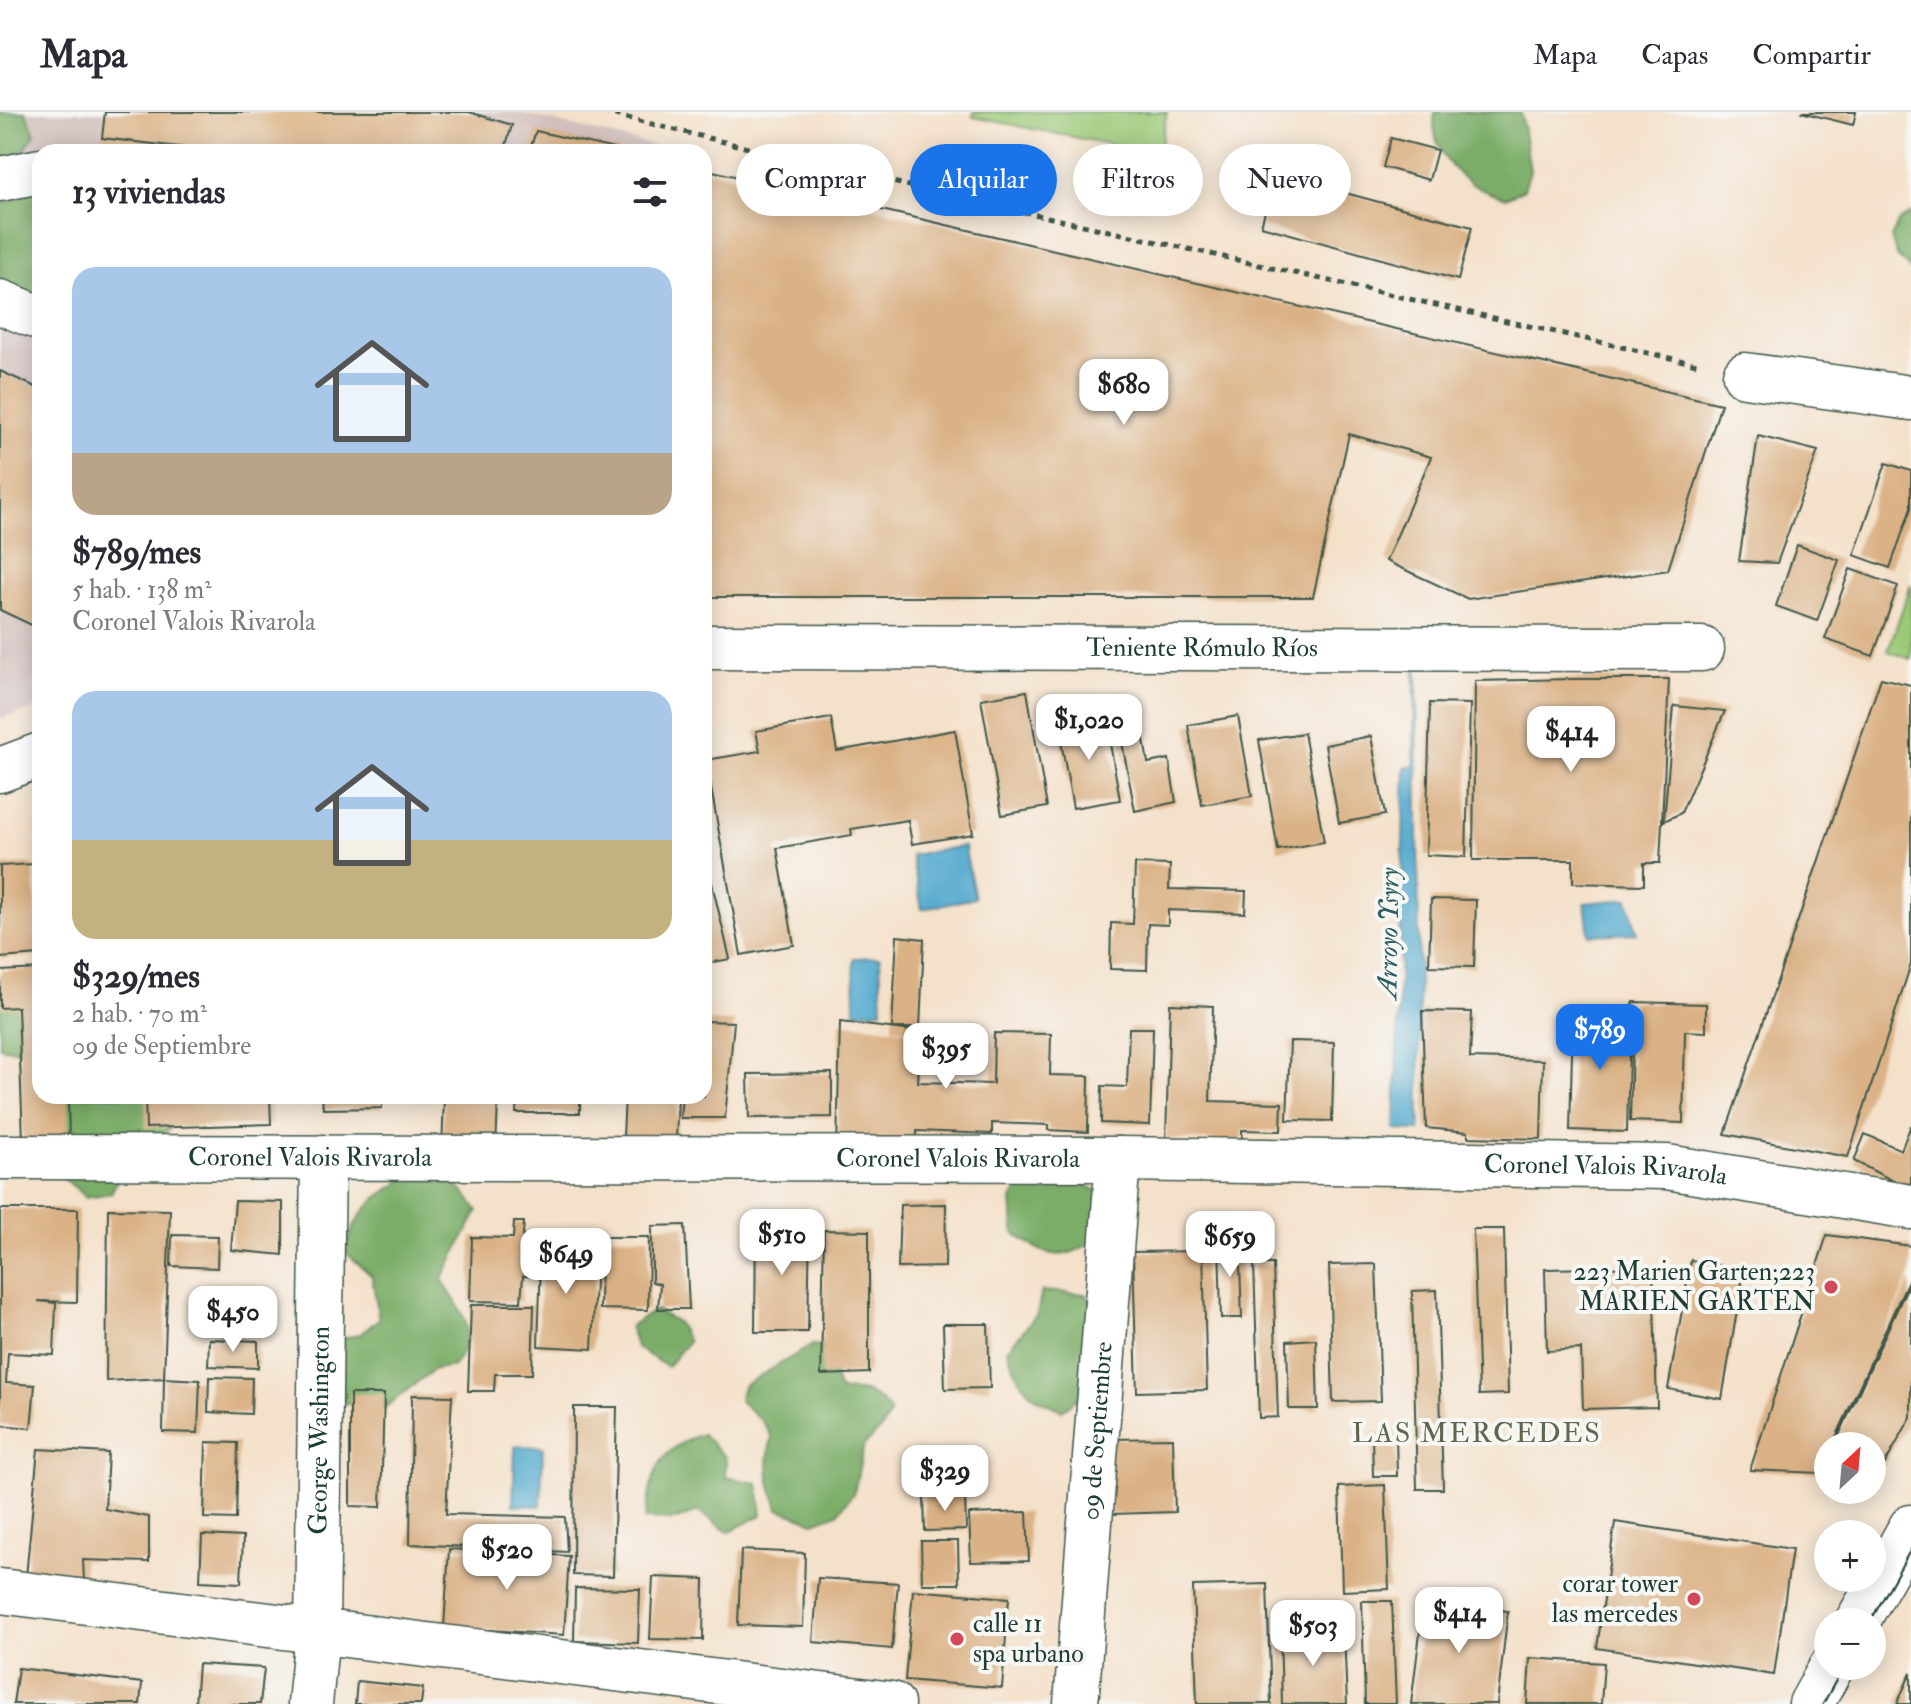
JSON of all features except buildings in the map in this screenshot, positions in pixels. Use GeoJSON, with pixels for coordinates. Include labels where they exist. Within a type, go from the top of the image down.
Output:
{"type":"FeatureCollection","features":[{"type":"Feature","properties":{"kind":"street"},"geometry":{"type":"LineString","coordinates":[[0,179],[32,173]]}},
{"type":"Feature","properties":{"kind":"street"},"geometry":{"type":"LineString","coordinates":[[0,302],[32,315]]}},
{"type":"Feature","properties":{"kind":"street"},"geometry":{"type":"LineString","coordinates":[[1745,375],[1911,398]]}},
{"type":"Feature","properties":{"kind":"street","name":"Teniente Rómulo Ríos"},"geometry":{"type":"LineString","coordinates":[[712,647],[1702,649]]}},
{"type":"Feature","properties":{"kind":"street"},"geometry":{"type":"LineString","coordinates":[[0,770],[32,758]]}},
{"type":"Feature","properties":{"kind":"street","name":"Coronel Valois Rivarola"},"geometry":{"type":"LineString","coordinates":[[0,1157],[1118,1159],[1667,1167],[1911,1207]]}},
{"type":"Feature","properties":{"kind":"street","name":"George Washington"},"geometry":{"type":"LineString","coordinates":[[310,1704],[317,1633],[323,1157]]}},
{"type":"Feature","properties":{"kind":"street","name":"09 de Septiembre"},"geometry":{"type":"LineString","coordinates":[[1076,1704],[1118,1159]]}},
{"type":"Feature","properties":{"kind":"street"},"geometry":{"type":"LineString","coordinates":[[1865,1608],[1911,1527]]}},
{"type":"Feature","properties":{"kind":"street"},"geometry":{"type":"LineString","coordinates":[[0,1591],[892,1704]]}},
{"type":"Feature","properties":{"kind":"street"},"geometry":{"type":"LineString","coordinates":[[1811,1704],[1824,1680]]}},
{"type":"Feature","properties":{"kind":"path"},"geometry":{"type":"LineString","coordinates":[[603,112],[813,164],[1745,375]]}},
{"type":"Feature","properties":{"kind":"shaded area"},"geometry":{"type":"Polygon","coordinates":[[[0,112],[516,112],[646,144],[32,144],[32,709],[0,719],[0,112]]]}},
{"type":"Feature","properties":{"kind":"green space"},"geometry":{"type":"Polygon","coordinates":[[[0,112],[26,112],[35,134],[24,150],[0,162],[0,112]]]}},
{"type":"Feature","properties":{"kind":"green space"},"geometry":{"type":"Polygon","coordinates":[[[974,112],[1167,112],[1161,144],[1109,144],[973,117],[974,112]]]}},
{"type":"Feature","properties":{"kind":"green space"},"geometry":{"type":"Polygon","coordinates":[[[1435,112],[1521,112],[1530,171],[1524,189],[1506,198],[1491,194],[1453,168],[1438,143],[1434,128],[1435,112]]]}},
{"type":"Feature","properties":{"kind":"green space"},"geometry":{"type":"Polygon","coordinates":[[[32,190],[32,298],[0,297],[0,201],[6,202],[32,190]]]}},
{"type":"Feature","properties":{"kind":"green space"},"geometry":{"type":"Polygon","coordinates":[[[1911,213],[1911,270],[1897,256],[1891,238],[1898,222],[1911,213]]]}},
{"type":"Feature","properties":{"kind":"green space"},"geometry":{"type":"Polygon","coordinates":[[[1911,584],[1911,659],[1888,651],[1911,584]]]}},
{"type":"Feature","properties":{"kind":"green space"},"geometry":{"type":"Polygon","coordinates":[[[0,977],[31,980],[25,1052],[0,1047],[0,977]]]}},
{"type":"Feature","properties":{"kind":"green space"},"geometry":{"type":"Polygon","coordinates":[[[53,1104],[177,1104],[180,1120],[125,1164],[111,1193],[86,1197],[60,1175],[53,1104]]]}},
{"type":"Feature","properties":{"kind":"green space"},"geometry":{"type":"Polygon","coordinates":[[[413,1174],[435,1176],[452,1182],[478,1211],[442,1279],[465,1321],[466,1341],[454,1366],[434,1369],[382,1410],[360,1408],[333,1399],[334,1341],[360,1334],[379,1319],[372,1276],[345,1252],[361,1214],[378,1197],[413,1174]]]}},
{"type":"Feature","properties":{"kind":"green space"},"geometry":{"type":"Polygon","coordinates":[[[1025,1176],[1072,1177],[1105,1195],[1100,1237],[1076,1251],[1056,1254],[1037,1249],[1014,1233],[1012,1199],[1025,1176]]]}},
{"type":"Feature","properties":{"kind":"green space"},"geometry":{"type":"Polygon","coordinates":[[[1042,1291],[1085,1294],[1113,1322],[1100,1382],[1062,1410],[1040,1400],[1026,1388],[1007,1350],[1037,1314],[1042,1291]]]}},
{"type":"Feature","properties":{"kind":"green space"},"geometry":{"type":"Polygon","coordinates":[[[655,1310],[677,1322],[688,1342],[667,1367],[636,1347],[630,1326],[655,1310]]]}},
{"type":"Feature","properties":{"kind":"green space"},"geometry":{"type":"Polygon","coordinates":[[[812,1345],[824,1346],[840,1391],[869,1394],[891,1412],[881,1429],[864,1445],[854,1492],[838,1513],[814,1522],[779,1509],[769,1474],[772,1437],[762,1421],[739,1400],[743,1386],[812,1345]]]}},
{"type":"Feature","properties":{"kind":"green space"},"geometry":{"type":"Polygon","coordinates":[[[702,1434],[726,1458],[725,1477],[758,1483],[762,1515],[728,1532],[698,1511],[677,1520],[645,1519],[658,1466],[674,1448],[702,1434]]]}},
{"type":"Feature","properties":{"kind":"water"},"geometry":{"type":"Polygon","coordinates":[[[1415,661],[1420,1131],[1395,1130],[1405,767],[1414,766],[1415,661]]]}},
{"type":"Feature","properties":{"kind":"water"},"geometry":{"type":"Polygon","coordinates":[[[964,846],[975,898],[922,909],[911,855],[964,846]]]}},
{"type":"Feature","properties":{"kind":"water"},"geometry":{"type":"Polygon","coordinates":[[[1628,899],[1637,933],[1589,935],[1585,903],[1628,899]]]}},
{"type":"Feature","properties":{"kind":"water"},"geometry":{"type":"Polygon","coordinates":[[[880,957],[882,1010],[855,1012],[854,958],[880,957]]]}},
{"type":"Feature","properties":{"kind":"water"},"geometry":{"type":"Polygon","coordinates":[[[515,1446],[543,1447],[541,1506],[513,1505],[515,1446]]]}},
{"type":"Feature","properties":{"kind":"tram line"},"geometry":{"type":"LineString","coordinates":[[1878,1608],[1911,1549]]}},
{"type":"Feature","properties":{"kind":"tram line"},"geometry":{"type":"LineString","coordinates":[[1823,1704],[1836,1680]]}},
{"type":"Feature","properties":{"kind":"place","name":"223 Marien Garten;223 MARIEN GARTEN"},"geometry":{"type":"Point","coordinates":[1831,1287]}},
{"type":"Feature","properties":{"kind":"place","name":"corar tower las mercedes"},"geometry":{"type":"Point","coordinates":[1694,1599]}},
{"type":"Feature","properties":{"kind":"place","name":"calle 11 spa urbano"},"geometry":{"type":"Point","coordinates":[957,1639]}},
{"type":"Feature","properties":{"kind":"district","name":"LAS MERCEDES"},"geometry":{"type":"Point","coordinates":[1477,1433]}},
{"type":"Feature","properties":{"kind":"water label","name":"Arroyo Ysyry"},"geometry":{"type":"Point","coordinates":[1389,933]}}]}
